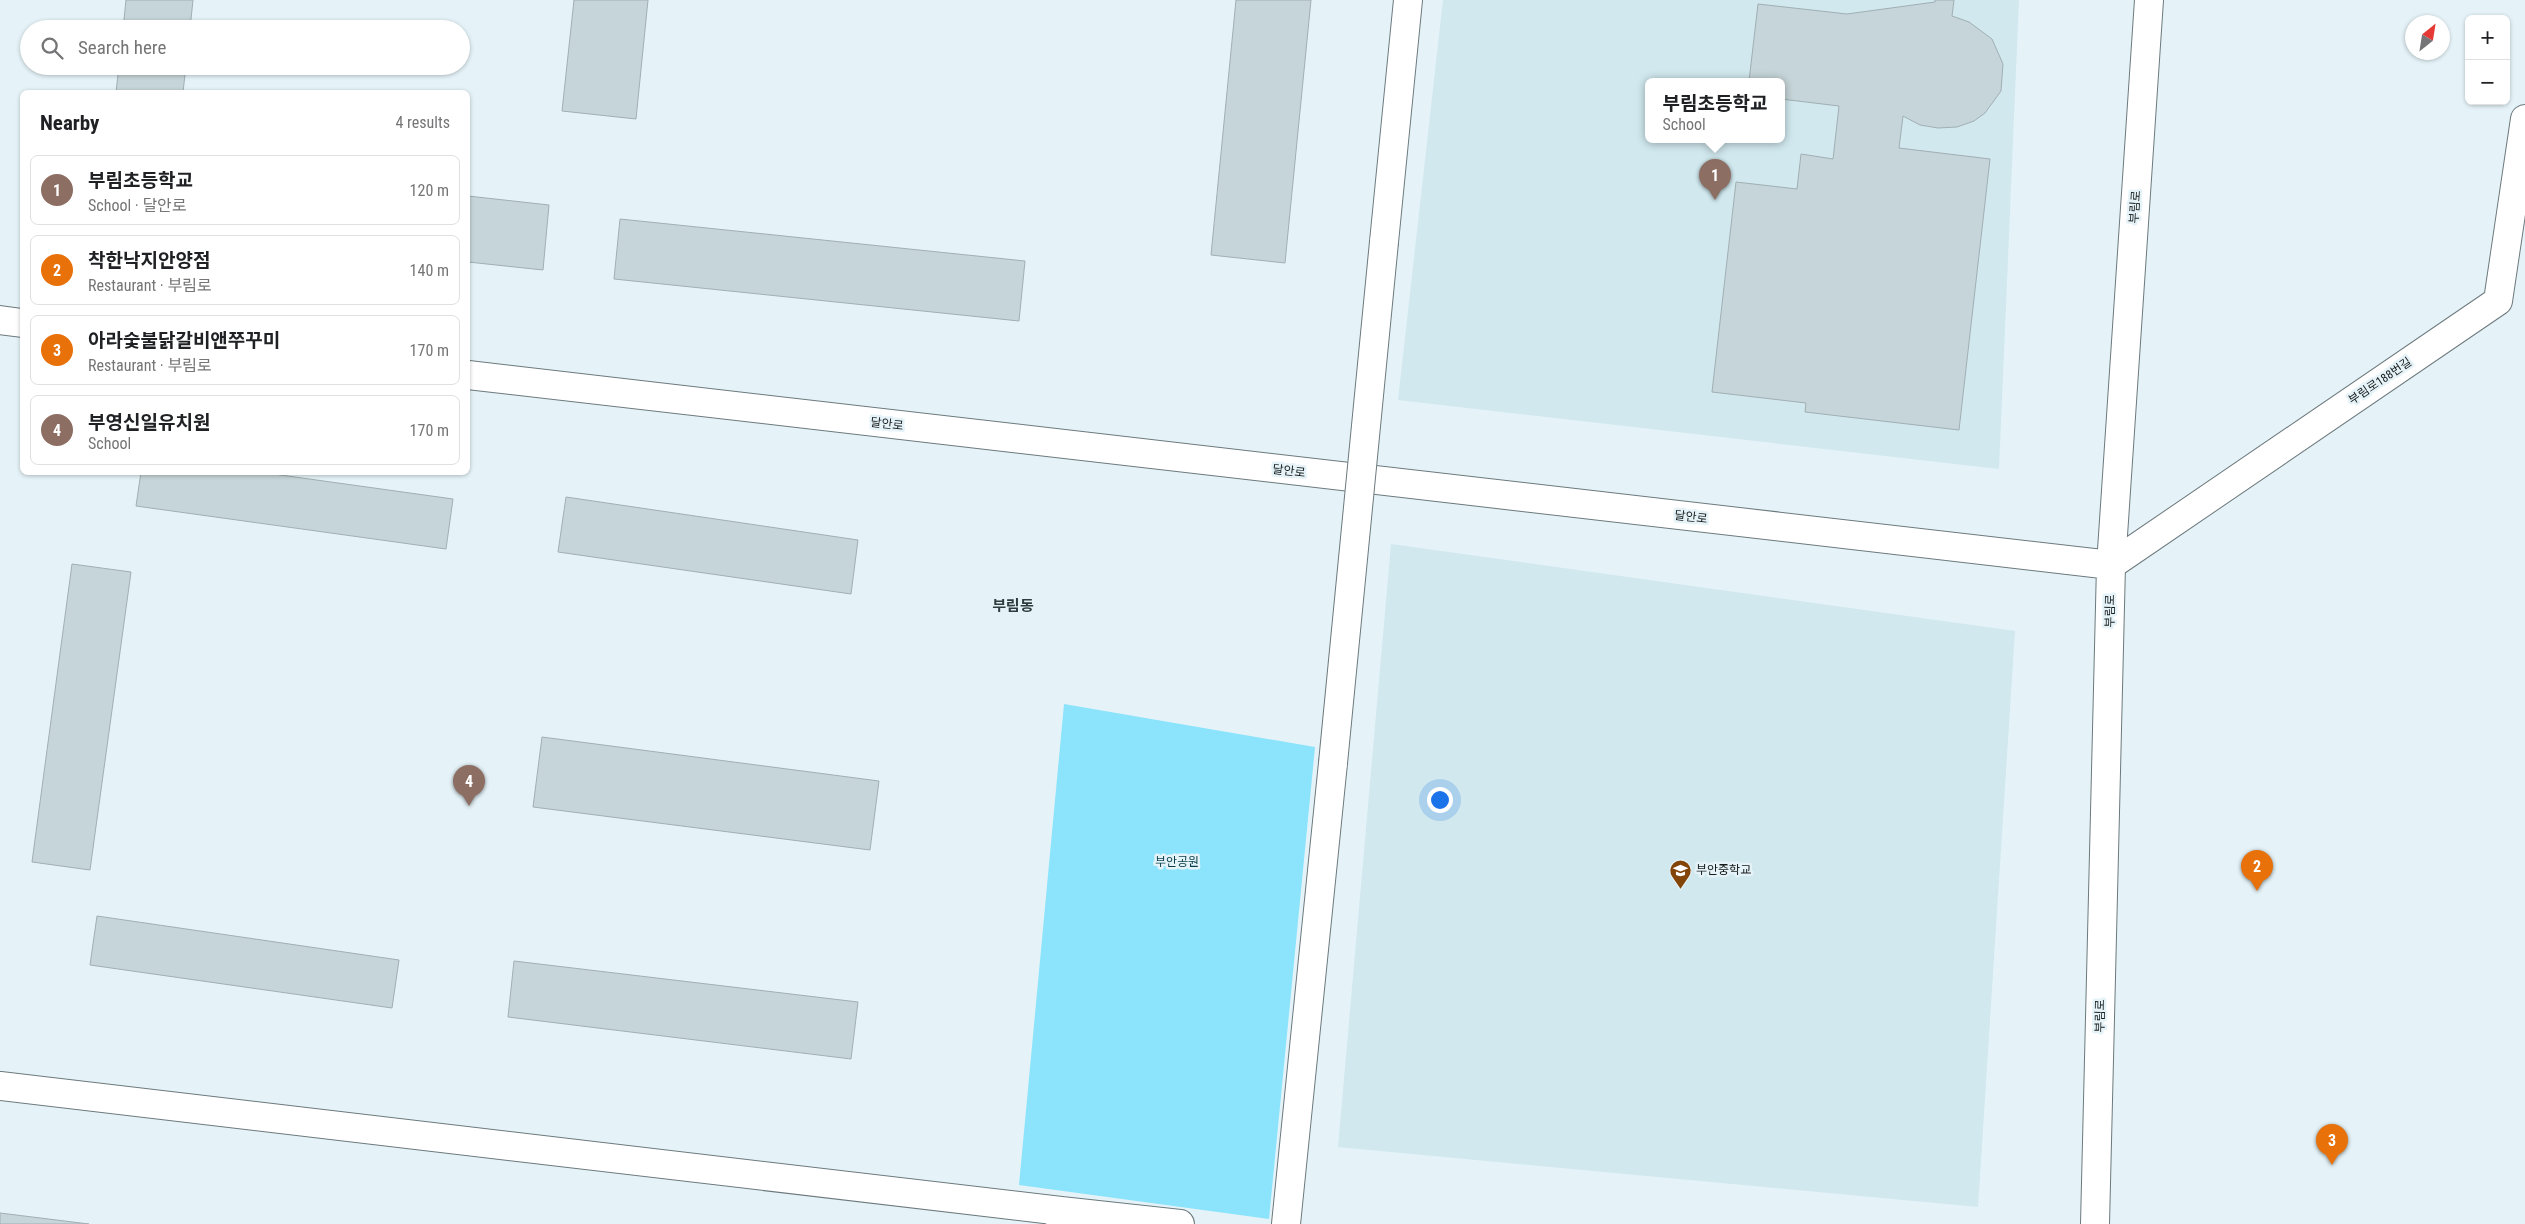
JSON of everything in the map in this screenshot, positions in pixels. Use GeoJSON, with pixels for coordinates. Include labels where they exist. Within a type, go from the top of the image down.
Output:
{"type":"FeatureCollection","features":[{"type":"Feature","properties":{"kind":"street"},"geometry":{"type":"LineString","coordinates":[[1286,1224],[1408,0]]}},
{"type":"Feature","properties":{"kind":"street","name":"부림로"},"geometry":{"type":"LineString","coordinates":[[2095,1224],[2111,565],[2149,0]]}},
{"type":"Feature","properties":{"kind":"street","name":"부림로188번길"},"geometry":{"type":"LineString","coordinates":[[2111,565],[2498,301],[2525,119]]}},
{"type":"Feature","properties":{"kind":"street"},"geometry":{"type":"LineString","coordinates":[[0,320],[20,323]]}},
{"type":"Feature","properties":{"kind":"street","name":"달안로"},"geometry":{"type":"LineString","coordinates":[[470,375],[2111,565]]}},
{"type":"Feature","properties":{"kind":"street"},"geometry":{"type":"LineString","coordinates":[[0,1086],[1060,1218],[1180,1224]]}},
{"type":"Feature","properties":{"kind":"shaded area"},"geometry":{"type":"Polygon","coordinates":[[[1443,0],[2019,0],[1999,469],[1398,400],[1443,0]]]}},
{"type":"Feature","properties":{"kind":"shaded area","name":"부안중학교"},"geometry":{"type":"Polygon","coordinates":[[[1391,544],[2015,631],[1978,1207],[1338,1147],[1391,544]]]}},
{"type":"Feature","properties":{"kind":"green space","name":"부안공원"},"geometry":{"type":"Polygon","coordinates":[[[1064,704],[1315,747],[1269,1219],[1019,1185],[1064,704]]]}},
{"type":"Feature","properties":{"kind":"building"},"geometry":{"type":"Polygon","coordinates":[[[126,0],[193,0],[191,20],[124,20],[126,0]]]}},
{"type":"Feature","properties":{"kind":"building"},"geometry":{"type":"Polygon","coordinates":[[[574,0],[648,0],[636,119],[562,111],[574,0]]]}},
{"type":"Feature","properties":{"kind":"building"},"geometry":{"type":"Polygon","coordinates":[[[1236,0],[1311,0],[1285,263],[1211,255],[1236,0]]]}},
{"type":"Feature","properties":{"kind":"building"},"geometry":{"type":"Polygon","coordinates":[[[1935,0],[1954,0],[1952,16],[1969,22],[1992,39],[2003,64],[2001,91],[1985,113],[1974,121],[1957,127],[1938,128],[1920,125],[1903,116],[1899,148],[1990,159],[1959,430],[1805,412],[1806,403],[1712,392],[1736,182],[1797,189],[1801,154],[1833,159],[1839,106],[1785,99],[1785,78],[1749,78],[1758,4],[1847,14],[1935,2],[1935,0]]]}},
{"type":"Feature","properties":{"kind":"building"},"geometry":{"type":"Polygon","coordinates":[[[118,75],[185,75],[183,90],[116,90],[118,75]]]}},
{"type":"Feature","properties":{"kind":"building"},"geometry":{"type":"Polygon","coordinates":[[[470,196],[549,205],[543,270],[470,262],[470,196]]]}},
{"type":"Feature","properties":{"kind":"building"},"geometry":{"type":"Polygon","coordinates":[[[620,219],[1025,261],[1019,321],[614,279],[620,219]]]}},
{"type":"Feature","properties":{"kind":"building"},"geometry":{"type":"Polygon","coordinates":[[[141,475],[281,475],[453,499],[446,549],[136,506],[141,475]]]}},
{"type":"Feature","properties":{"kind":"building"},"geometry":{"type":"Polygon","coordinates":[[[566,497],[858,540],[851,594],[558,552],[566,497]]]}},
{"type":"Feature","properties":{"kind":"building"},"geometry":{"type":"Polygon","coordinates":[[[72,564],[131,572],[90,870],[32,862],[72,564]]]}},
{"type":"Feature","properties":{"kind":"building"},"geometry":{"type":"Polygon","coordinates":[[[542,737],[879,781],[870,850],[533,807],[542,737]]]}},
{"type":"Feature","properties":{"kind":"building"},"geometry":{"type":"Polygon","coordinates":[[[97,916],[399,960],[392,1008],[90,965],[97,916]]]}},
{"type":"Feature","properties":{"kind":"building"},"geometry":{"type":"Polygon","coordinates":[[[514,961],[858,1002],[851,1059],[508,1017],[514,961]]]}},
{"type":"Feature","properties":{"kind":"building"},"geometry":{"type":"Polygon","coordinates":[[[0,1213],[89,1224],[0,1224],[0,1213]]]}},
{"type":"Feature","properties":{"kind":"place","name":"부림초등학교"},"geometry":{"type":"Point","coordinates":[1715,200]}},
{"type":"Feature","properties":{"kind":"place","name":"부영신일유치원"},"geometry":{"type":"Point","coordinates":[469,806]}},
{"type":"Feature","properties":{"kind":"place","name":"부안중학교"},"geometry":{"type":"Point","coordinates":[1680,889]}},
{"type":"Feature","properties":{"kind":"place","name":"착한낙지안양점"},"geometry":{"type":"Point","coordinates":[2257,891]}},
{"type":"Feature","properties":{"kind":"place","name":"아라숯불닭갈비앤쭈꾸미"},"geometry":{"type":"Point","coordinates":[2332,1165]}},
{"type":"Feature","properties":{"kind":"district","name":"부림동"},"geometry":{"type":"Point","coordinates":[1013,606]}}]}
